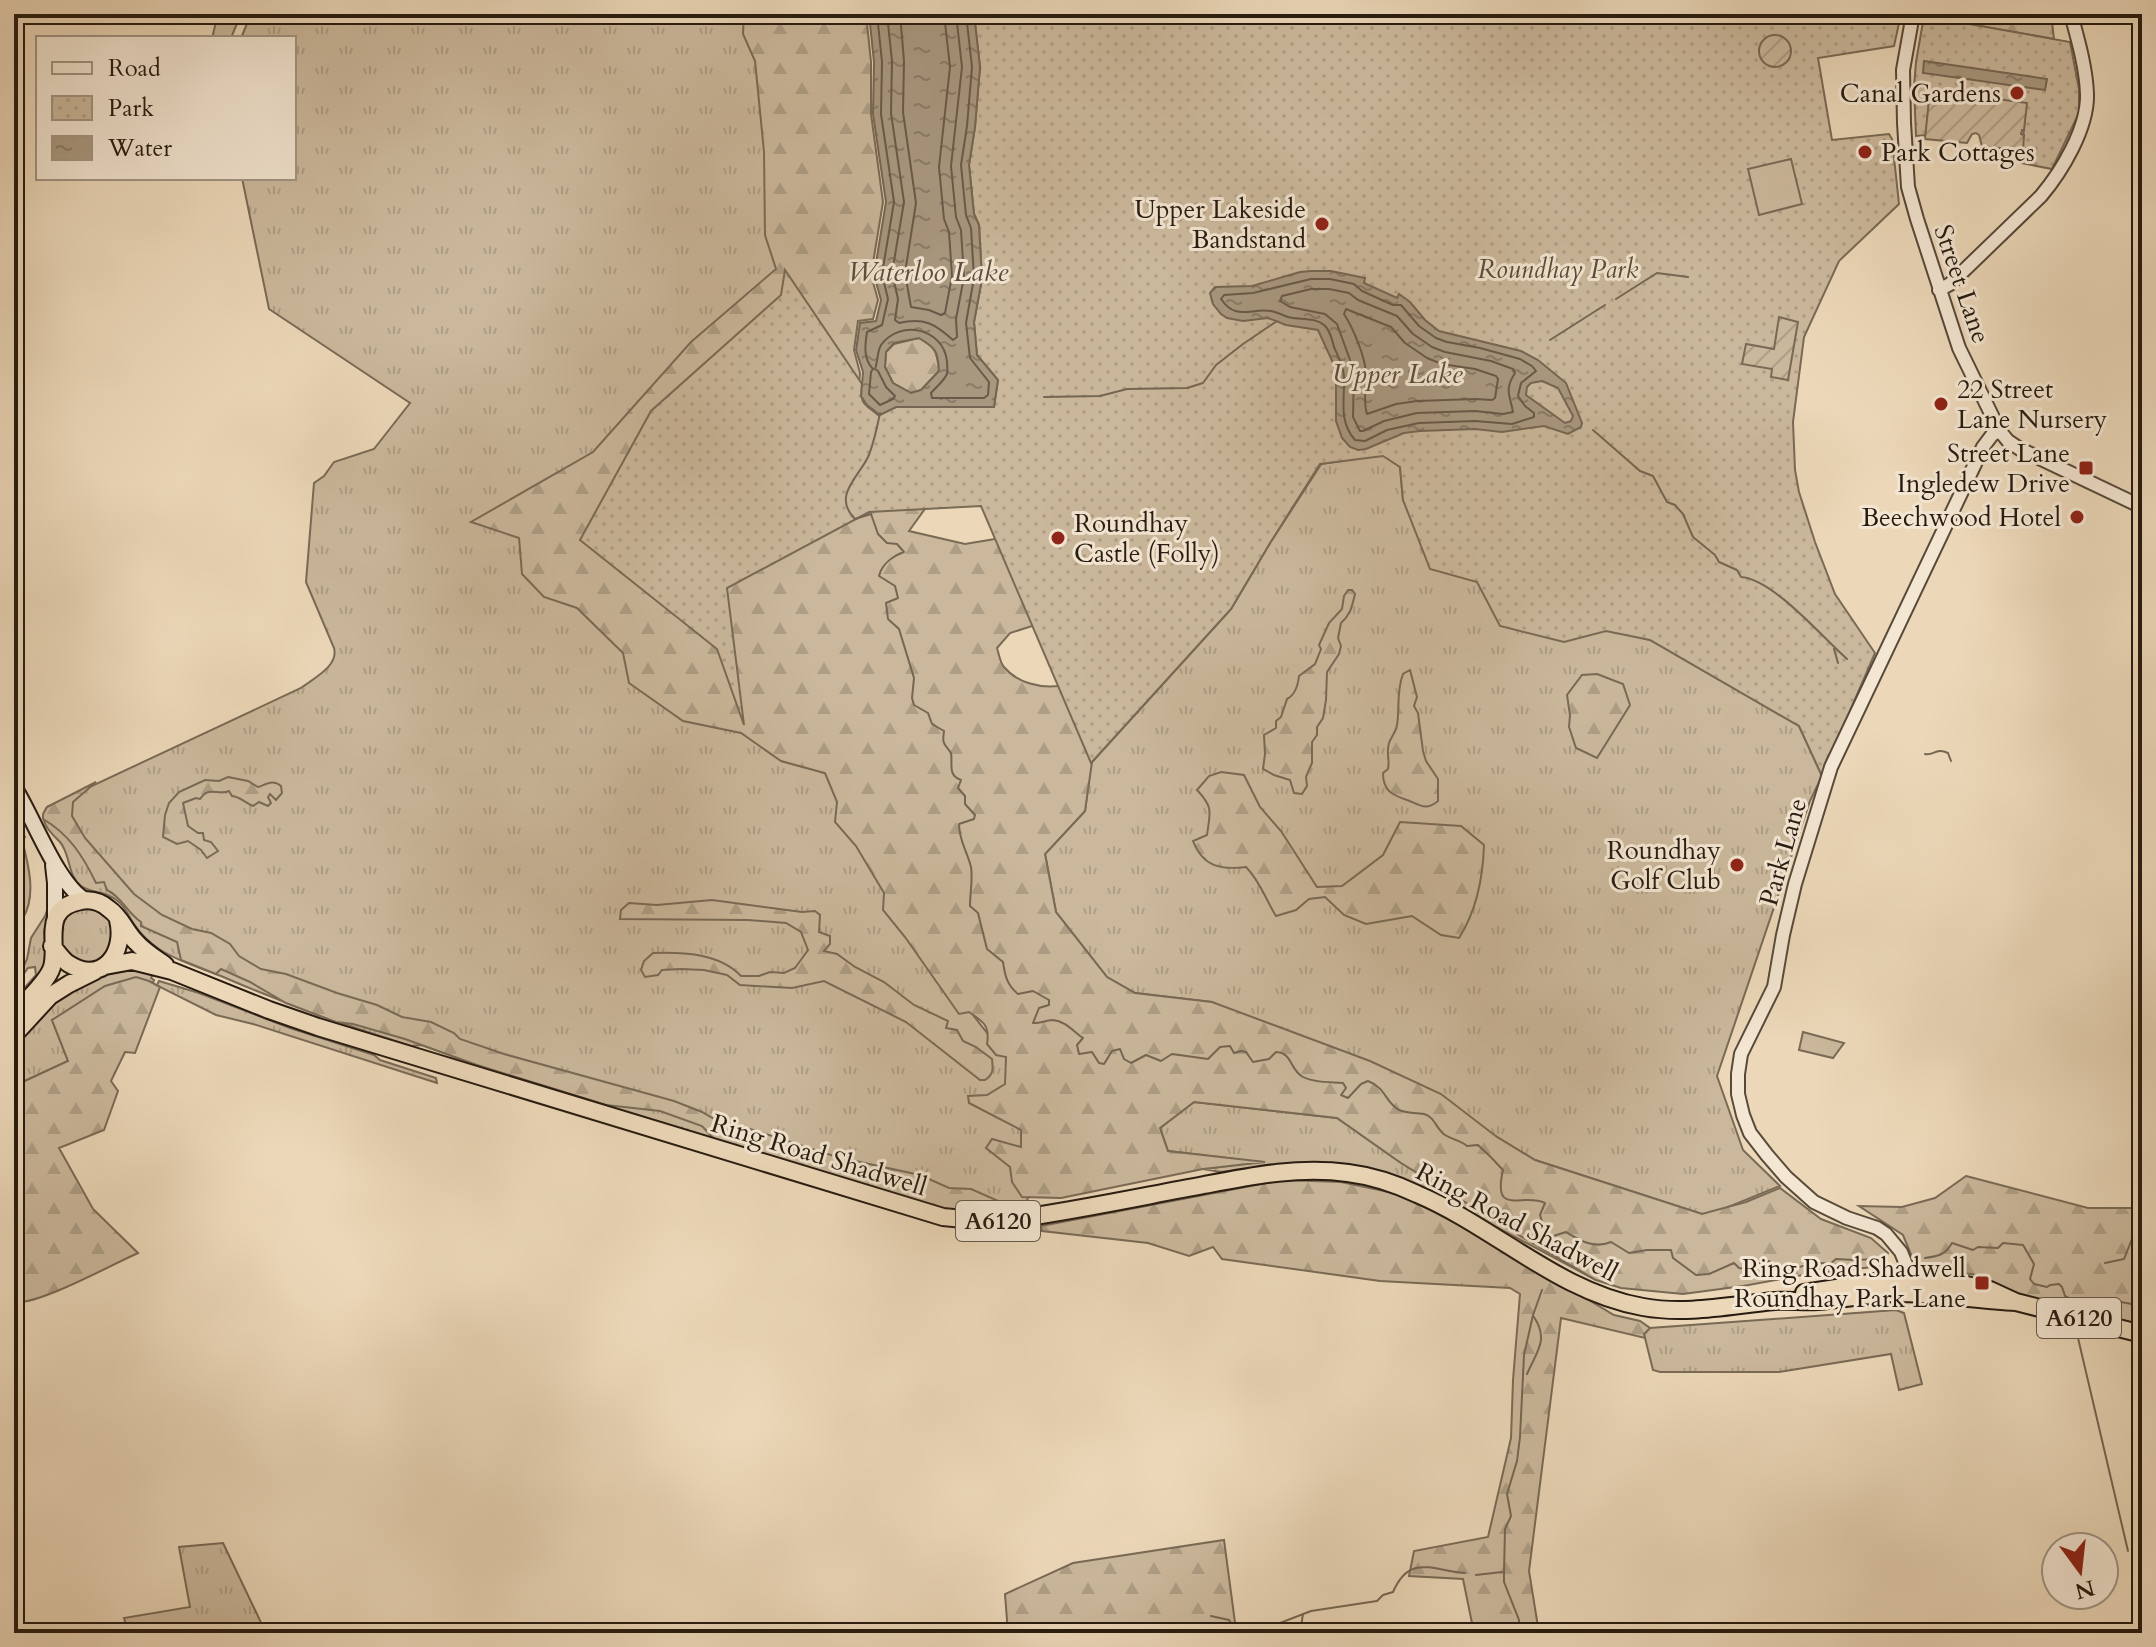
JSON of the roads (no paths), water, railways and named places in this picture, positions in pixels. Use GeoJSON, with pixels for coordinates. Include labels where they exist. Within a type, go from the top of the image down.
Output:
{"type":"FeatureCollection","features":[{"type":"Feature","properties":{"kind":"highway"},"geometry":{"type":"LineString","coordinates":[[14,1014],[49,974],[52,967],[52,946],[55,921],[65,907],[79,901],[94,901],[117,916],[120,944],[114,958],[102,967],[88,970],[70,965],[52,946]]}},
{"type":"Feature","properties":{"kind":"highway","name":"Ring Road Shadwell"},"geometry":{"type":"LineString","coordinates":[[117,916],[136,943],[172,971]]}},
{"type":"Feature","properties":{"kind":"highway","name":"Ring Road Shadwell"},"geometry":{"type":"LineString","coordinates":[[102,967],[132,961],[172,971],[318,1027],[943,1217],[1008,1220],[1262,1174],[1347,1173],[1418,1194],[1567,1280],[1617,1302],[1656,1309],[1688,1310],[1778,1301],[1813,1291],[1910,1286]]}},
{"type":"Feature","properties":{"kind":"highway","name":"A6120"},"geometry":{"type":"LineString","coordinates":[[14,1035],[50,996],[102,967]]}},
{"type":"Feature","properties":{"kind":"highway","name":"A6120"},"geometry":{"type":"LineString","coordinates":[[1910,1286],[2016,1302],[2142,1334]]}},
{"type":"Feature","properties":{"kind":"main road"},"geometry":{"type":"LineString","coordinates":[[14,787],[52,860],[72,889],[87,901]]}},
{"type":"Feature","properties":{"kind":"main road"},"geometry":{"type":"LineString","coordinates":[[52,860],[55,921]]}},
{"type":"Feature","properties":{"kind":"street","name":"Street Lane"},"geometry":{"type":"LineString","coordinates":[[1913,14],[1903,70],[1908,187],[1959,348],[1999,430],[2008,441],[2142,507]]}},
{"type":"Feature","properties":{"kind":"street"},"geometry":{"type":"LineString","coordinates":[[1939,290],[1950,284],[2041,196],[2071,150],[2083,118],[2087,96],[2080,46],[2071,14]]}},
{"type":"Feature","properties":{"kind":"street","name":"Park Lane"},"geometry":{"type":"LineString","coordinates":[[1910,1286],[1901,1252],[1892,1242],[1877,1228],[1814,1202],[1786,1177],[1750,1133],[1740,1105],[1738,1074],[1741,1054],[1774,987],[1795,884],[1831,767],[1983,447],[1999,430]]}},
{"type":"Feature","properties":{"kind":"water","name":"Waterloo Lake"},"geometry":{"type":"Polygon","coordinates":[[[869,14],[974,14],[980,67],[969,165],[974,214],[979,225],[982,279],[974,322],[977,355],[998,380],[994,407],[896,407],[880,415],[861,396],[863,372],[856,350],[860,323],[876,321],[881,300],[874,275],[886,202],[873,114],[874,62],[869,14]],[[919,338],[894,343],[886,352],[885,367],[893,383],[911,393],[921,390],[939,371],[935,351],[919,338]]]}},
{"type":"Feature","properties":{"kind":"water"},"geometry":{"type":"Polygon","coordinates":[[[1924,61],[2047,79],[2045,90],[1923,73],[1924,61]]]}},
{"type":"Feature","properties":{"kind":"water","name":"Upper Lake"},"geometry":{"type":"Polygon","coordinates":[[[1331,271],[1365,278],[1364,283],[1397,298],[1399,294],[1439,331],[1521,351],[1538,360],[1566,383],[1581,427],[1568,434],[1544,426],[1502,432],[1475,429],[1420,431],[1404,433],[1366,449],[1350,447],[1342,438],[1336,421],[1336,375],[1318,330],[1286,325],[1268,318],[1243,321],[1227,318],[1213,304],[1210,293],[1215,287],[1252,286],[1300,272],[1331,271]],[[1542,381],[1531,383],[1526,395],[1565,423],[1571,421],[1573,416],[1558,388],[1542,381]]]}},
{"type":"Feature","properties":{"kind":"waterway"},"geometry":{"type":"LineString","coordinates":[[1616,299],[1657,273],[1688,277]]}},
{"type":"Feature","properties":{"kind":"waterway"},"geometry":{"type":"LineString","coordinates":[[1550,340],[1605,305]]}},
{"type":"Feature","properties":{"kind":"waterway"},"geometry":{"type":"LineString","coordinates":[[1044,397],[1100,396],[1127,389],[1187,388],[1203,383],[1216,365],[1277,321]]}},
{"type":"Feature","properties":{"kind":"waterway"},"geometry":{"type":"LineString","coordinates":[[880,413],[870,452],[849,487],[846,503],[855,519],[871,514],[878,534],[887,543],[897,544],[904,552],[888,561],[879,576],[895,586],[898,598],[886,603],[888,619],[899,629],[914,678],[914,705],[928,713],[932,724],[944,731],[944,744],[951,753],[952,772],[961,780],[958,788],[965,796],[965,804],[975,815],[974,819],[959,824],[959,830],[971,867],[970,906],[978,913],[987,949],[1003,962],[1007,980],[1018,994],[1033,991],[1049,1000],[1049,1005],[1039,1008],[1033,1023],[1053,1020],[1065,1025],[1083,1038],[1077,1045],[1079,1054],[1092,1052],[1099,1063],[1104,1064],[1112,1051],[1120,1049],[1124,1059],[1131,1063],[1146,1055],[1161,1061],[1172,1054],[1208,1059],[1220,1047],[1230,1046],[1234,1053],[1246,1052],[1253,1062],[1269,1059],[1276,1052],[1281,1053],[1307,1079],[1343,1083],[1346,1088],[1341,1095],[1348,1098],[1368,1081],[1378,1087],[1399,1110],[1424,1114],[1445,1135],[1467,1146],[1478,1145],[1503,1170],[1501,1185],[1506,1199],[1545,1203],[1540,1215],[1547,1238],[1566,1232],[1593,1244],[1611,1242],[1629,1253],[1671,1250],[1673,1258],[1696,1275],[1709,1274],[1734,1263],[1739,1268],[1751,1270],[1757,1264],[1769,1261],[1787,1271],[1813,1264],[1830,1264],[1836,1259],[1878,1259]]}},
{"type":"Feature","properties":{"kind":"waterway"},"geometry":{"type":"LineString","coordinates":[[1593,430],[1640,471],[1653,476],[1667,502],[1683,514],[1693,537],[1719,562],[1782,598],[1847,659]]}},
{"type":"Feature","properties":{"kind":"waterway"},"geometry":{"type":"LineString","coordinates":[[1834,649],[1838,663]]}},
{"type":"Feature","properties":{"kind":"waterway"},"geometry":{"type":"LineString","coordinates":[[1925,754],[1944,751],[1951,761]]}},
{"type":"Feature","properties":{"kind":"waterway"},"geometry":{"type":"LineString","coordinates":[[2105,1263],[2124,1259],[2142,1214]]}},
{"type":"Feature","properties":{"kind":"waterway"},"geometry":{"type":"LineString","coordinates":[[1925,1258],[1941,1254],[1952,1243],[1973,1250],[1978,1247],[1998,1248],[2003,1243],[2023,1245],[2034,1264],[2030,1279],[2034,1284],[2047,1287],[2059,1284],[2065,1296],[2078,1303],[2121,1302],[2142,1306]]}},
{"type":"Feature","properties":{"kind":"waterway"},"geometry":{"type":"LineString","coordinates":[[1519,1633],[1519,1620],[1504,1582],[1505,1529],[1511,1516],[1507,1494],[1517,1461],[1520,1437],[1524,1355],[1542,1290]]}},
{"type":"Feature","properties":{"kind":"waterway"},"geometry":{"type":"LineString","coordinates":[[1527,1374],[1541,1339],[1534,1317]]}},
{"type":"Feature","properties":{"kind":"waterway"},"geometry":{"type":"LineString","coordinates":[[2078,1338],[2128,1551]]}},
{"type":"Feature","properties":{"kind":"waterway"},"geometry":{"type":"LineString","coordinates":[[1182,1633],[1280,1623],[1311,1611],[1377,1601],[1393,1592],[1407,1572],[1415,1568],[1465,1573]]}},
{"type":"Feature","properties":{"kind":"waterway"},"geometry":{"type":"LineString","coordinates":[[1476,1575],[1502,1572]]}},
{"type":"Feature","properties":{"kind":"waterway"},"geometry":{"type":"LineString","coordinates":[[1300,1633],[1303,1614]]}},
{"type":"Feature","properties":{"kind":"waterway"},"geometry":{"type":"LineString","coordinates":[[1211,1616],[1229,1620],[1233,1627]]}},
{"type":"Feature","properties":{"kind":"place","name":"Canal Gardens"},"geometry":{"type":"Point","coordinates":[2017,93]}},
{"type":"Feature","properties":{"kind":"place","name":"Park Cottages"},"geometry":{"type":"Point","coordinates":[1865,152]}},
{"type":"Feature","properties":{"kind":"place","name":"Upper Lakeside Bandstand"},"geometry":{"type":"Point","coordinates":[1322,224]}},
{"type":"Feature","properties":{"kind":"place","name":"22 Street Lane Nursery"},"geometry":{"type":"Point","coordinates":[1941,404]}},
{"type":"Feature","properties":{"kind":"place","name":"Street Lane Ingledew Drive"},"geometry":{"type":"Point","coordinates":[2086,468]}},
{"type":"Feature","properties":{"kind":"place","name":"Beechwood Hotel"},"geometry":{"type":"Point","coordinates":[2077,517]}},
{"type":"Feature","properties":{"kind":"place","name":"Roundhay Castle (Folly)"},"geometry":{"type":"Point","coordinates":[1058,538]}},
{"type":"Feature","properties":{"kind":"place","name":"Roundhay Golf Club"},"geometry":{"type":"Point","coordinates":[1737,865]}},
{"type":"Feature","properties":{"kind":"place","name":"Ring Road Shadwell Roundhay Park Lane"},"geometry":{"type":"Point","coordinates":[1982,1283]}},
{"type":"Feature","properties":{"kind":"park label","name":"Roundhay Park"},"geometry":{"type":"Point","coordinates":[1558,269]}}]}
